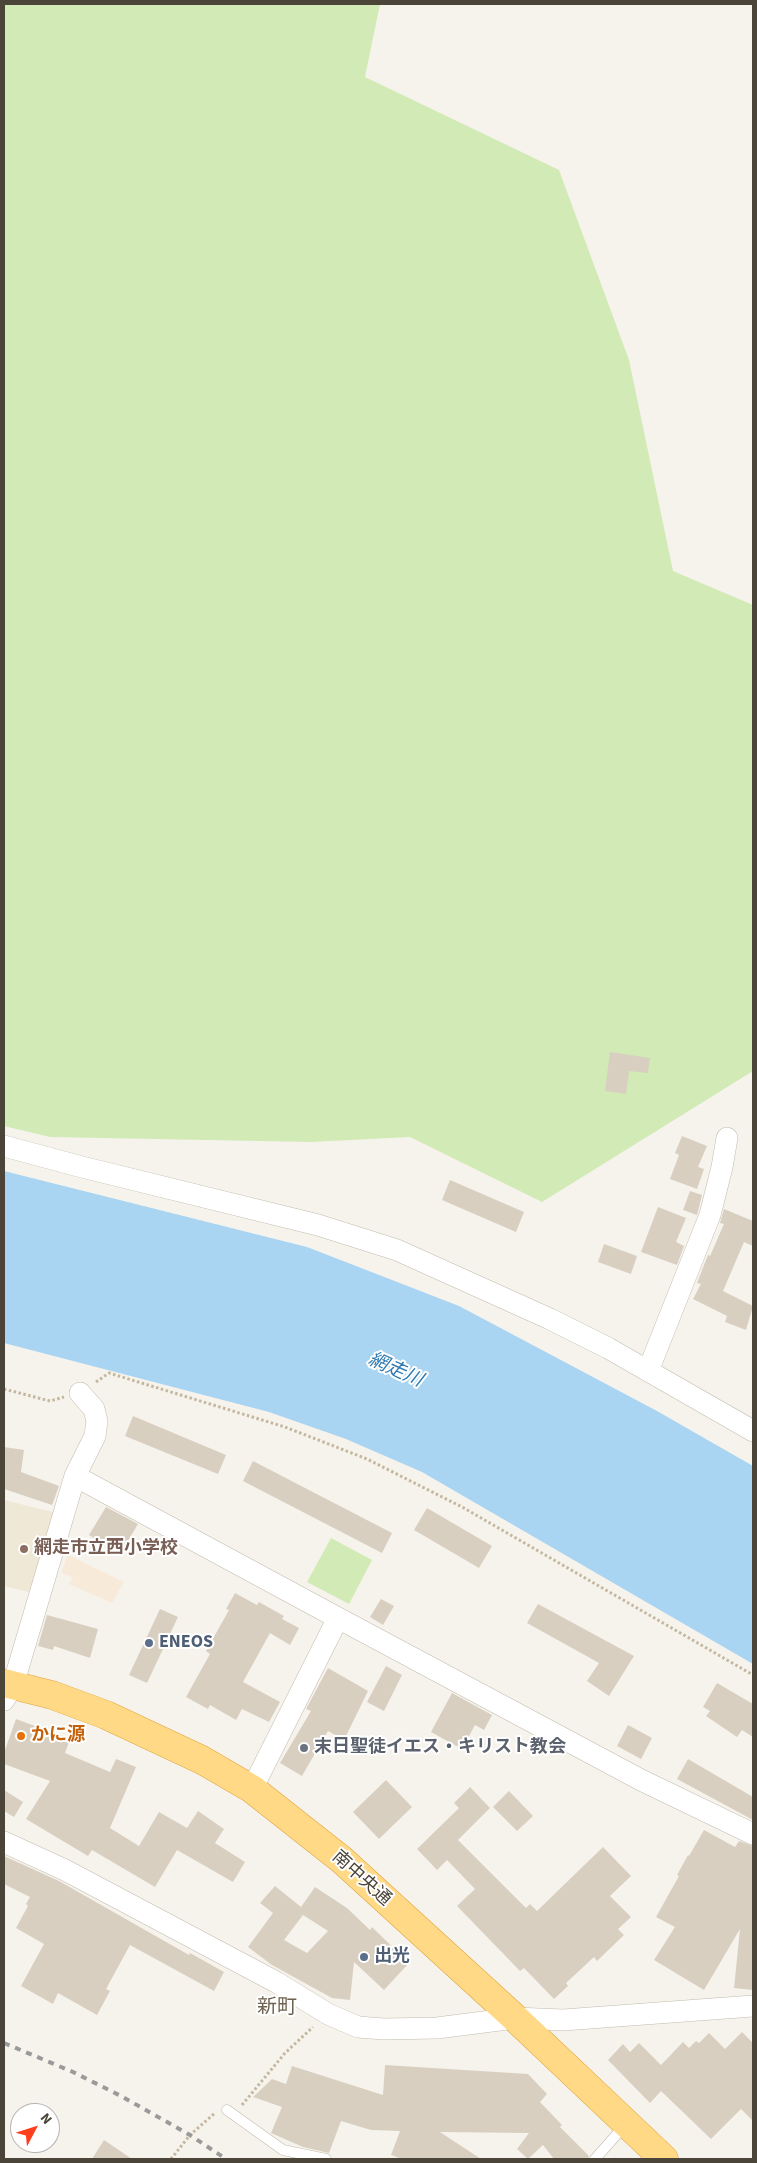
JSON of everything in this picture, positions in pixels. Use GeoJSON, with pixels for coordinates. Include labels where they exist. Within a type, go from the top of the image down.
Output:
{"type":"FeatureCollection","features":[{"type":"Feature","properties":{"kind":"highway","name":"南中央通"},"geometry":{"type":"LineString","coordinates":[[7,1689],[52,1695],[106,1715],[202,1760],[252,1789],[342,1860],[515,2018],[664,2159]]}},
{"type":"Feature","properties":{"kind":"street"},"geometry":{"type":"LineString","coordinates":[[648,1370],[710,1214],[727,1138]]}},
{"type":"Feature","properties":{"kind":"street"},"geometry":{"type":"LineString","coordinates":[[4,1146],[90,1170],[318,1225],[397,1250],[550,1318],[648,1370],[753,1431]]}},
{"type":"Feature","properties":{"kind":"street"},"geometry":{"type":"LineString","coordinates":[[7,1689],[75,1476],[95,1436],[97,1421],[94,1409],[80,1393]]}},
{"type":"Feature","properties":{"kind":"street"},"geometry":{"type":"LineString","coordinates":[[75,1476],[641,1780],[753,1834]]}},
{"type":"Feature","properties":{"kind":"street"},"geometry":{"type":"LineString","coordinates":[[252,1789],[338,1618]]}},
{"type":"Feature","properties":{"kind":"street"},"geometry":{"type":"LineString","coordinates":[[4,1842],[74,1875],[276,1982],[328,2014],[358,2027],[384,2029],[437,2028],[515,2018],[563,2020],[753,2006]]}},
{"type":"Feature","properties":{"kind":"lane"},"geometry":{"type":"LineString","coordinates":[[228,2110],[283,2150],[326,2159]]}},
{"type":"Feature","properties":{"kind":"lane"},"geometry":{"type":"LineString","coordinates":[[595,2159],[626,2123]]}},
{"type":"Feature","properties":{"kind":"path"},"geometry":{"type":"LineString","coordinates":[[109,1373],[285,1427],[367,1459],[462,1507],[753,1675]]}},
{"type":"Feature","properties":{"kind":"path"},"geometry":{"type":"LineString","coordinates":[[4,1389],[50,1401],[80,1393]]}},
{"type":"Feature","properties":{"kind":"path"},"geometry":{"type":"LineString","coordinates":[[171,2159],[190,2135],[218,2110],[238,2111],[285,2053],[328,2014]]}},
{"type":"Feature","properties":{"kind":"shaded area","name":"網走市立西小学校"},"geometry":{"type":"Polygon","coordinates":[[[4,1500],[57,1513],[29,1592],[4,1586],[4,1500]]]}},
{"type":"Feature","properties":{"kind":"shaded area"},"geometry":{"type":"Polygon","coordinates":[[[68,1555],[124,1582],[112,1603],[69,1584],[73,1578],[61,1572],[68,1555]]]}},
{"type":"Feature","properties":{"kind":"green space"},"geometry":{"type":"Polygon","coordinates":[[[4,4],[380,4],[365,77],[559,170],[629,360],[673,571],[753,605],[753,1071],[542,1202],[410,1137],[311,1142],[50,1137],[4,1126],[4,4]]]}},
{"type":"Feature","properties":{"kind":"green space"},"geometry":{"type":"Polygon","coordinates":[[[331,1538],[372,1560],[349,1604],[307,1582],[331,1538]]]}},
{"type":"Feature","properties":{"kind":"water","name":"網走川"},"geometry":{"type":"Polygon","coordinates":[[[4,1171],[307,1247],[459,1306],[657,1411],[753,1466],[753,1664],[422,1472],[346,1439],[269,1412],[4,1343],[4,1171]]]}},
{"type":"Feature","properties":{"kind":"building"},"geometry":{"type":"Polygon","coordinates":[[[610,1052],[650,1058],[648,1073],[629,1071],[626,1094],[605,1091],[610,1052]]]}},
{"type":"Feature","properties":{"kind":"building"},"geometry":{"type":"Polygon","coordinates":[[[682,1136],[707,1146],[698,1167],[704,1169],[697,1189],[670,1179],[679,1155],[675,1153],[682,1136]]]}},
{"type":"Feature","properties":{"kind":"building"},"geometry":{"type":"Polygon","coordinates":[[[450,1180],[524,1212],[516,1232],[442,1200],[450,1180]]]}},
{"type":"Feature","properties":{"kind":"building"},"geometry":{"type":"Polygon","coordinates":[[[690,1191],[702,1195],[697,1215],[683,1210],[690,1191]]]}},
{"type":"Feature","properties":{"kind":"building"},"geometry":{"type":"Polygon","coordinates":[[[658,1207],[686,1218],[676,1242],[684,1246],[677,1265],[641,1252],[658,1207]]]}},
{"type":"Feature","properties":{"kind":"building"},"geometry":{"type":"Polygon","coordinates":[[[724,1209],[753,1221],[753,1246],[744,1242],[723,1291],[753,1306],[746,1330],[725,1322],[727,1316],[693,1299],[701,1284],[697,1283],[708,1255],[710,1256],[724,1224],[720,1223],[724,1209]]]}},
{"type":"Feature","properties":{"kind":"building"},"geometry":{"type":"Polygon","coordinates":[[[604,1244],[637,1256],[631,1274],[598,1262],[604,1244]]]}},
{"type":"Feature","properties":{"kind":"building"},"geometry":{"type":"Polygon","coordinates":[[[133,1416],[226,1455],[218,1474],[125,1436],[133,1416]]]}},
{"type":"Feature","properties":{"kind":"building"},"geometry":{"type":"Polygon","coordinates":[[[4,1447],[24,1450],[21,1472],[59,1486],[52,1505],[4,1489],[4,1447]]]}},
{"type":"Feature","properties":{"kind":"building"},"geometry":{"type":"Polygon","coordinates":[[[253,1461],[392,1533],[382,1553],[243,1481],[253,1461]]]}},
{"type":"Feature","properties":{"kind":"building"},"geometry":{"type":"Polygon","coordinates":[[[106,1507],[138,1524],[120,1554],[89,1535],[106,1507]]]}},
{"type":"Feature","properties":{"kind":"building"},"geometry":{"type":"Polygon","coordinates":[[[427,1508],[492,1546],[479,1568],[414,1530],[427,1508]]]}},
{"type":"Feature","properties":{"kind":"building"},"geometry":{"type":"Polygon","coordinates":[[[235,1593],[257,1605],[259,1602],[284,1616],[282,1619],[299,1628],[290,1645],[270,1633],[243,1682],[280,1702],[269,1722],[242,1709],[236,1720],[210,1705],[208,1709],[186,1697],[210,1654],[206,1651],[229,1610],[226,1609],[235,1593]]]}},
{"type":"Feature","properties":{"kind":"building"},"geometry":{"type":"Polygon","coordinates":[[[381,1599],[394,1606],[383,1625],[370,1617],[381,1599]]]}},
{"type":"Feature","properties":{"kind":"building"},"geometry":{"type":"Polygon","coordinates":[[[538,1604],[634,1656],[609,1696],[587,1681],[599,1663],[527,1623],[538,1604]]]}},
{"type":"Feature","properties":{"kind":"building"},"geometry":{"type":"Polygon","coordinates":[[[160,1609],[178,1617],[147,1683],[129,1675],[160,1609]]]}},
{"type":"Feature","properties":{"kind":"building"},"geometry":{"type":"Polygon","coordinates":[[[47,1615],[98,1629],[90,1658],[54,1646],[53,1650],[38,1646],[47,1615]]]}},
{"type":"Feature","properties":{"kind":"building"},"geometry":{"type":"Polygon","coordinates":[[[386,1666],[402,1675],[384,1711],[367,1702],[386,1666]]]}},
{"type":"Feature","properties":{"kind":"building"},"geometry":{"type":"Polygon","coordinates":[[[328,1668],[368,1691],[344,1740],[328,1731],[302,1776],[280,1763],[311,1711],[306,1709],[328,1668]]]}},
{"type":"Feature","properties":{"kind":"building"},"geometry":{"type":"Polygon","coordinates":[[[717,1683],[753,1704],[753,1737],[742,1730],[737,1737],[706,1716],[710,1711],[703,1707],[717,1683]]]}},
{"type":"Feature","properties":{"kind":"building"},"geometry":{"type":"Polygon","coordinates":[[[452,1693],[492,1715],[484,1730],[475,1725],[462,1749],[431,1732],[452,1693]]]}},
{"type":"Feature","properties":{"kind":"building"},"geometry":{"type":"Polygon","coordinates":[[[16,1719],[70,1739],[65,1753],[110,1772],[116,1759],[136,1767],[110,1828],[139,1846],[159,1812],[187,1828],[198,1811],[224,1829],[215,1843],[245,1862],[233,1882],[177,1850],[155,1887],[92,1850],[88,1856],[26,1819],[50,1781],[4,1764],[4,1753],[16,1719]]]}},
{"type":"Feature","properties":{"kind":"building"},"geometry":{"type":"Polygon","coordinates":[[[628,1725],[652,1738],[641,1759],[617,1746],[628,1725]]]}},
{"type":"Feature","properties":{"kind":"building"},"geometry":{"type":"Polygon","coordinates":[[[688,1759],[753,1797],[753,1820],[677,1779],[688,1759]]]}},
{"type":"Feature","properties":{"kind":"building"},"geometry":{"type":"Polygon","coordinates":[[[386,1780],[412,1807],[379,1839],[353,1812],[386,1780]]]}},
{"type":"Feature","properties":{"kind":"building"},"geometry":{"type":"Polygon","coordinates":[[[470,1787],[490,1808],[458,1840],[526,1908],[530,1904],[537,1911],[603,1847],[631,1876],[610,1896],[631,1917],[618,1929],[624,1935],[597,1961],[594,1957],[566,1983],[568,1986],[554,1999],[524,1968],[520,1971],[457,1906],[475,1889],[447,1860],[437,1870],[417,1849],[459,1808],[454,1803],[470,1787]]]}},
{"type":"Feature","properties":{"kind":"building"},"geometry":{"type":"Polygon","coordinates":[[[4,1790],[23,1802],[14,1817],[4,1811],[4,1790]]]}},
{"type":"Feature","properties":{"kind":"building"},"geometry":{"type":"Polygon","coordinates":[[[509,1791],[533,1816],[517,1831],[493,1807],[509,1791]]]}},
{"type":"Feature","properties":{"kind":"building"},"geometry":{"type":"Polygon","coordinates":[[[704,1830],[735,1847],[739,1841],[753,1846],[753,1990],[734,1988],[740,1929],[704,1990],[654,1960],[675,1927],[656,1917],[679,1876],[677,1875],[688,1855],[704,1830]]]}},
{"type":"Feature","properties":{"kind":"building"},"geometry":{"type":"Polygon","coordinates":[[[4,1856],[59,1881],[189,1955],[190,1953],[224,1972],[214,1991],[130,1945],[106,1989],[110,1991],[97,2015],[58,1993],[53,2004],[21,1986],[44,1944],[16,1928],[28,1906],[26,1904],[30,1897],[4,1884],[4,1856]]]}},
{"type":"Feature","properties":{"kind":"building"},"geometry":{"type":"Polygon","coordinates":[[[275,1886],[301,1907],[315,1887],[347,1908],[370,1930],[372,1927],[409,1963],[384,1990],[354,1962],[350,2000],[332,1998],[272,1965],[248,1947],[273,1913],[260,1903],[275,1886]],[[303,1915],[284,1940],[307,1953],[328,1931],[303,1915]]]}},
{"type":"Feature","properties":{"kind":"building"},"geometry":{"type":"Polygon","coordinates":[[[742,2032],[753,2043],[753,2121],[741,2109],[711,2139],[661,2091],[650,2103],[608,2060],[623,2044],[630,2052],[639,2043],[661,2065],[683,2042],[689,2048],[696,2041],[699,2043],[709,2033],[725,2049],[742,2032]]]}},
{"type":"Feature","properties":{"kind":"building"},"geometry":{"type":"Polygon","coordinates":[[[385,2065],[528,2074],[547,2094],[540,2102],[562,2125],[560,2127],[589,2156],[588,2159],[554,2159],[543,2145],[528,2159],[517,2149],[529,2133],[440,2132],[481,2159],[402,2159],[391,2155],[400,2131],[371,2130],[341,2121],[329,2153],[303,2147],[271,2133],[282,2107],[253,2097],[272,2079],[286,2084],[292,2066],[383,2095],[385,2065]]]}},
{"type":"Feature","properties":{"kind":"building"},"geometry":{"type":"Polygon","coordinates":[[[104,2140],[132,2159],[92,2159],[104,2140]]]}},
{"type":"Feature","properties":{"kind":"railway"},"geometry":{"type":"LineString","coordinates":[[4,2043],[73,2072],[121,2096],[190,2135],[226,2159]]}},
{"type":"Feature","properties":{"kind":"place","name":"網走市立西小学校"},"geometry":{"type":"Point","coordinates":[24,1549]}},
{"type":"Feature","properties":{"kind":"place","name":"ENEOS"},"geometry":{"type":"Point","coordinates":[149,1643]}},
{"type":"Feature","properties":{"kind":"place","name":"かに源"},"geometry":{"type":"Point","coordinates":[21,1736]}},
{"type":"Feature","properties":{"kind":"place","name":"末日聖徒イエス・キリスト教会"},"geometry":{"type":"Point","coordinates":[304,1748]}},
{"type":"Feature","properties":{"kind":"place","name":"出光"},"geometry":{"type":"Point","coordinates":[364,1957]}},
{"type":"Feature","properties":{"kind":"district","name":"新町"},"geometry":{"type":"Point","coordinates":[277,2009]}}]}
